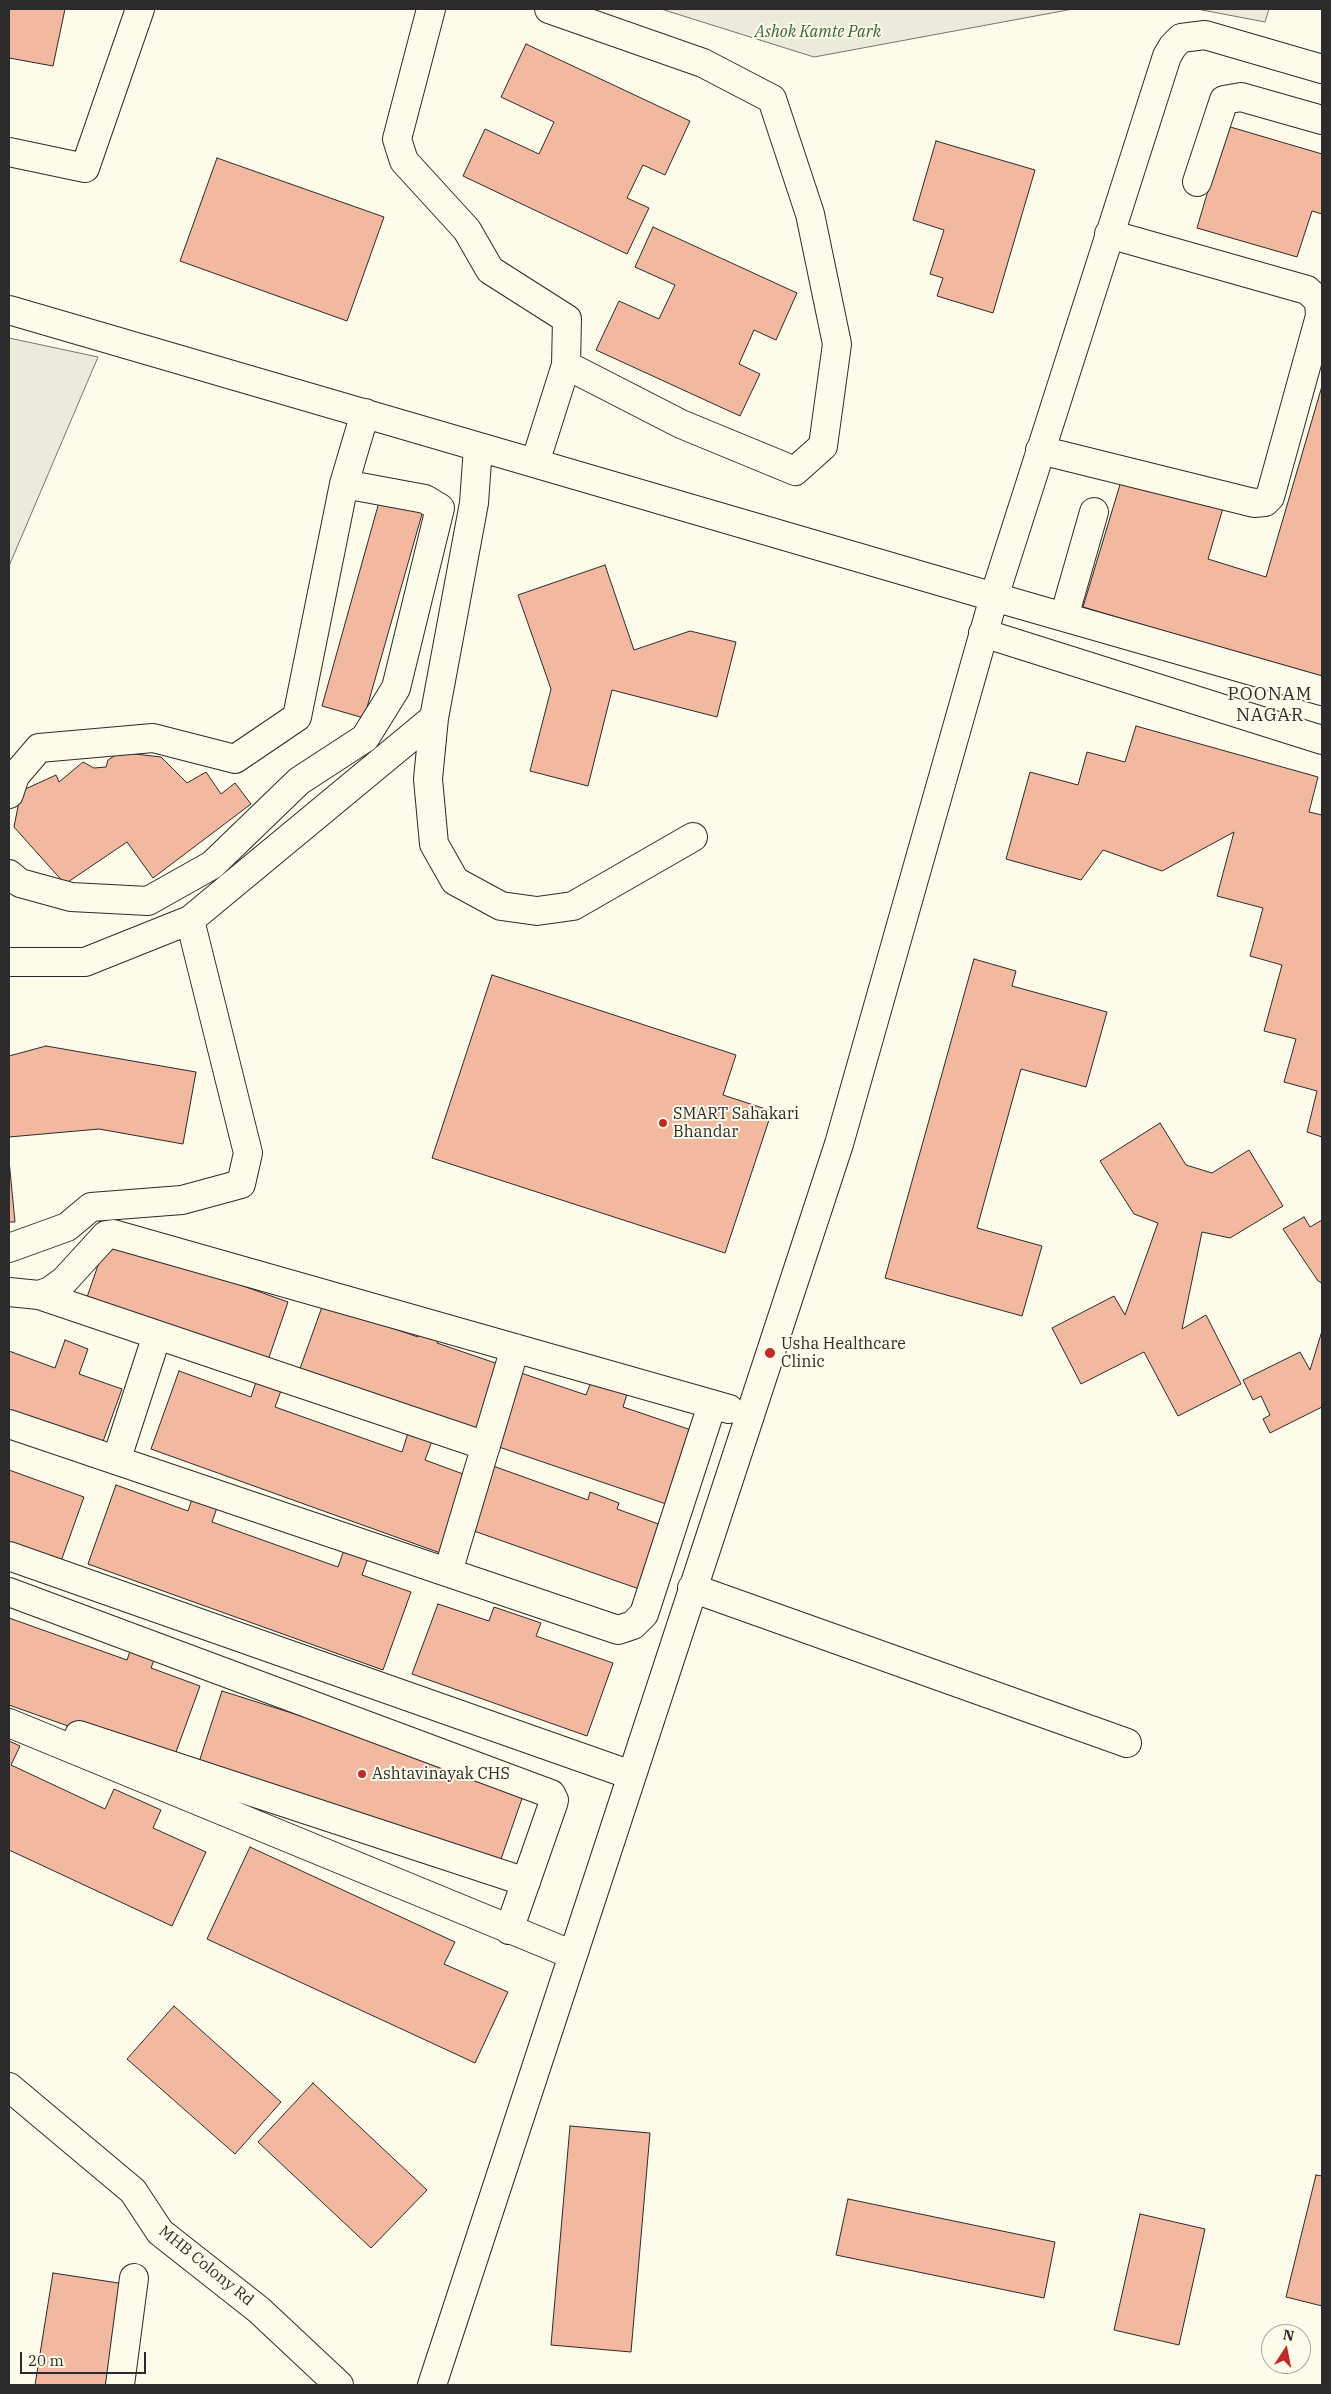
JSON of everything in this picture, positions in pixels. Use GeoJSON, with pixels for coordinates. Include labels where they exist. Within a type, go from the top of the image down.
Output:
{"type":"FeatureCollection","features":[{"type":"Feature","properties":{"kind":"street"},"geometry":{"type":"LineString","coordinates":[[9,152],[85,168],[140,9]]}},
{"type":"Feature","properties":{"kind":"street"},"geometry":{"type":"LineString","coordinates":[[430,9],[397,139],[404,162],[467,230],[490,270],[567,319],[566,365],[535,464]]}},
{"type":"Feature","properties":{"kind":"street"},"geometry":{"type":"LineString","coordinates":[[549,9],[703,63],[772,99],[810,214],[837,344],[823,446],[795,472],[681,424],[566,365]]}},
{"type":"Feature","properties":{"kind":"street"},"geometry":{"type":"LineString","coordinates":[[432,2385],[839,1144],[983,633],[1167,56],[1181,38],[1205,35],[1322,69]]}},
{"type":"Feature","properties":{"kind":"street"},"geometry":{"type":"LineString","coordinates":[[1198,182],[1224,100],[1241,97],[1322,120]]}},
{"type":"Feature","properties":{"kind":"street"},"geometry":{"type":"LineString","coordinates":[[1040,450],[1254,502],[1265,502],[1270,497],[1320,316],[1319,301],[1306,290],[1109,234]]}},
{"type":"Feature","properties":{"kind":"street"},"geometry":{"type":"LineString","coordinates":[[9,310],[1322,691]]}},
{"type":"Feature","properties":{"kind":"street"},"geometry":{"type":"LineString","coordinates":[[9,794],[15,776],[38,748],[153,738],[235,759],[297,717],[344,484],[365,413]]}},
{"type":"Feature","properties":{"kind":"street"},"geometry":{"type":"LineString","coordinates":[[478,447],[474,503],[434,718],[428,779],[434,844],[455,881],[501,906],[537,911],[573,906],[693,837]]}},
{"type":"Feature","properties":{"kind":"street"},"geometry":{"type":"LineString","coordinates":[[9,874],[20,883],[71,897],[148,901],[212,865],[299,780],[365,738],[396,688],[440,508],[425,499],[344,484]]}},
{"type":"Feature","properties":{"kind":"street"},"geometry":{"type":"LineString","coordinates":[[1064,617],[1094,512]]}},
{"type":"Feature","properties":{"kind":"street"},"geometry":{"type":"LineString","coordinates":[[983,633],[1322,740]]}},
{"type":"Feature","properties":{"kind":"street"},"geometry":{"type":"LineString","coordinates":[[9,962],[85,962],[190,920],[434,718]]}},
{"type":"Feature","properties":{"kind":"street"},"geometry":{"type":"LineString","coordinates":[[9,1248],[67,1227],[92,1207],[182,1200],[241,1184],[248,1153],[190,920]]}},
{"type":"Feature","properties":{"kind":"street"},"geometry":{"type":"LineString","coordinates":[[39,1295],[50,1291],[64,1281],[100,1240],[106,1235],[113,1234],[750,1415]]}},
{"type":"Feature","properties":{"kind":"street"},"geometry":{"type":"LineString","coordinates":[[9,1292],[39,1295],[486,1446]]}},
{"type":"Feature","properties":{"kind":"street"},"geometry":{"type":"LineString","coordinates":[[117,1458],[157,1335]]}},
{"type":"Feature","properties":{"kind":"street"},"geometry":{"type":"LineString","coordinates":[[448,1572],[516,1348]]}},
{"type":"Feature","properties":{"kind":"street"},"geometry":{"type":"LineString","coordinates":[[9,1424],[117,1458],[618,1630],[633,1625],[644,1614],[712,1404]]}},
{"type":"Feature","properties":{"kind":"street"},"geometry":{"type":"LineString","coordinates":[[9,1556],[631,1775]]}},
{"type":"Feature","properties":{"kind":"street"},"geometry":{"type":"LineString","coordinates":[[692,1588],[1127,1743]]}},
{"type":"Feature","properties":{"kind":"street"},"geometry":{"type":"LineString","coordinates":[[9,1592],[551,1794],[554,1804],[509,1930]]}},
{"type":"Feature","properties":{"kind":"street"},"geometry":{"type":"LineString","coordinates":[[9,1711],[526,1882]]}},
{"type":"Feature","properties":{"kind":"street"},"geometry":{"type":"LineString","coordinates":[[9,1724],[573,1955]]}},
{"type":"Feature","properties":{"kind":"street","name":"MHB Colony Rd"},"geometry":{"type":"LineString","coordinates":[[9,2087],[133,2191],[160,2232],[259,2310],[339,2385]]}},
{"type":"Feature","properties":{"kind":"street"},"geometry":{"type":"LineString","coordinates":[[120,2385],[134,2278]]}},
{"type":"Feature","properties":{"kind":"green space","name":"Ashok Kamte Park"},"geometry":{"type":"Polygon","coordinates":[[[661,9],[1073,9],[814,57],[661,9]]]}},
{"type":"Feature","properties":{"kind":"green space"},"geometry":{"type":"Polygon","coordinates":[[[1197,9],[1269,9],[1265,22],[1197,9]]]}},
{"type":"Feature","properties":{"kind":"green space"},"geometry":{"type":"Polygon","coordinates":[[[9,338],[98,357],[9,566],[9,338]]]}},
{"type":"Feature","properties":{"kind":"building"},"geometry":{"type":"Polygon","coordinates":[[[9,9],[65,9],[53,66],[9,58],[9,9]]]}},
{"type":"Feature","properties":{"kind":"building"},"geometry":{"type":"Polygon","coordinates":[[[526,44],[690,121],[665,175],[643,165],[627,198],[649,208],[627,254],[463,176],[485,129],[539,154],[554,122],[501,97],[526,44]]]}},
{"type":"Feature","properties":{"kind":"building"},"geometry":{"type":"Polygon","coordinates":[[[1227,126],[1322,154],[1322,214],[1312,211],[1297,257],[1197,228],[1227,126]]]}},
{"type":"Feature","properties":{"kind":"building"},"geometry":{"type":"Polygon","coordinates":[[[936,141],[1035,170],[993,313],[937,296],[943,278],[930,274],[944,230],[913,220],[936,141]]]}},
{"type":"Feature","properties":{"kind":"building"},"geometry":{"type":"Polygon","coordinates":[[[217,158],[384,217],[347,321],[180,261],[217,158]]]}},
{"type":"Feature","properties":{"kind":"building"},"geometry":{"type":"Polygon","coordinates":[[[653,227],[797,293],[776,340],[754,330],[739,364],[760,374],[740,416],[596,350],[619,301],[659,319],[675,285],[635,267],[653,227]]]}},
{"type":"Feature","properties":{"kind":"building"},"geometry":{"type":"Polygon","coordinates":[[[1322,386],[1322,678],[1083,607],[1122,478],[1223,508],[1208,559],[1266,577],[1322,386]]]}},
{"type":"Feature","properties":{"kind":"building"},"geometry":{"type":"Polygon","coordinates":[[[381,495],[424,507],[364,718],[322,706],[381,495]]]}},
{"type":"Feature","properties":{"kind":"building"},"geometry":{"type":"Polygon","coordinates":[[[605,565],[634,650],[690,631],[736,642],[717,717],[612,690],[588,786],[530,771],[551,689],[518,595],[605,565]]]}},
{"type":"Feature","properties":{"kind":"building"},"geometry":{"type":"Polygon","coordinates":[[[1136,726],[1318,777],[1309,812],[1322,815],[1322,1137],[1307,1132],[1317,1091],[1284,1082],[1296,1039],[1264,1031],[1282,965],[1250,956],[1263,908],[1217,896],[1234,832],[1162,871],[1103,850],[1081,880],[1006,859],[1030,772],[1078,785],[1087,752],[1125,762],[1136,726]]]}},
{"type":"Feature","properties":{"kind":"building"},"geometry":{"type":"Polygon","coordinates":[[[127,748],[135,754],[161,757],[187,783],[206,772],[221,794],[235,783],[251,804],[153,878],[127,842],[65,884],[14,827],[21,791],[56,775],[59,782],[83,762],[94,768],[106,767],[108,760],[127,748]]]}},
{"type":"Feature","properties":{"kind":"building"},"geometry":{"type":"Polygon","coordinates":[[[974,959],[1016,971],[1012,986],[1107,1012],[1086,1087],[1021,1069],[977,1228],[1042,1246],[1022,1316],[885,1278],[974,959]]]}},
{"type":"Feature","properties":{"kind":"building"},"geometry":{"type":"Polygon","coordinates":[[[492,975],[736,1055],[723,1095],[772,1111],[725,1253],[432,1158],[492,975]]]}},
{"type":"Feature","properties":{"kind":"building"},"geometry":{"type":"Polygon","coordinates":[[[46,1046],[196,1072],[183,1144],[99,1129],[9,1137],[9,1056],[46,1046]]]}},
{"type":"Feature","properties":{"kind":"building"},"geometry":{"type":"Polygon","coordinates":[[[1160,1123],[1186,1165],[1212,1173],[1249,1150],[1283,1206],[1230,1238],[1202,1232],[1182,1329],[1206,1315],[1241,1384],[1178,1416],[1144,1352],[1081,1384],[1052,1328],[1114,1296],[1125,1315],[1158,1223],[1134,1214],[1100,1161],[1160,1123]]]}},
{"type":"Feature","properties":{"kind":"building"},"geometry":{"type":"Polygon","coordinates":[[[9,1160],[15,1222],[9,1222],[9,1160]]]}},
{"type":"Feature","properties":{"kind":"building"},"geometry":{"type":"Polygon","coordinates":[[[1304,1217],[1310,1227],[1322,1220],[1322,1283],[1318,1281],[1283,1229],[1304,1217]]]}},
{"type":"Feature","properties":{"kind":"building"},"geometry":{"type":"Polygon","coordinates":[[[107,1239],[236,1270],[232,1282],[288,1302],[266,1366],[85,1303],[107,1239]]]}},
{"type":"Feature","properties":{"kind":"building"},"geometry":{"type":"Polygon","coordinates":[[[323,1304],[418,1337],[422,1324],[442,1331],[437,1343],[504,1366],[476,1438],[297,1377],[323,1304]]]}},
{"type":"Feature","properties":{"kind":"building"},"geometry":{"type":"Polygon","coordinates":[[[1322,1331],[1322,1407],[1270,1433],[1263,1419],[1270,1415],[1261,1396],[1253,1400],[1243,1380],[1300,1352],[1310,1370],[1322,1331]]]}},
{"type":"Feature","properties":{"kind":"building"},"geometry":{"type":"Polygon","coordinates":[[[65,1340],[88,1349],[79,1374],[122,1389],[101,1447],[9,1414],[9,1351],[55,1368],[65,1340]]]}},
{"type":"Feature","properties":{"kind":"building"},"geometry":{"type":"Polygon","coordinates":[[[179,1371],[251,1397],[257,1379],[282,1388],[275,1407],[402,1452],[408,1433],[432,1441],[425,1460],[474,1478],[446,1555],[151,1449],[179,1371]]]}},
{"type":"Feature","properties":{"kind":"building"},"geometry":{"type":"Polygon","coordinates":[[[518,1372],[586,1395],[591,1382],[627,1394],[623,1407],[700,1433],[672,1506],[493,1445],[518,1372]]]}},
{"type":"Feature","properties":{"kind":"building"},"geometry":{"type":"Polygon","coordinates":[[[493,1466],[588,1500],[590,1492],[619,1503],[617,1509],[664,1526],[642,1590],[471,1530],[493,1466]]]}},
{"type":"Feature","properties":{"kind":"building"},"geometry":{"type":"Polygon","coordinates":[[[9,1470],[84,1497],[60,1564],[9,1545],[9,1470]]]}},
{"type":"Feature","properties":{"kind":"building"},"geometry":{"type":"Polygon","coordinates":[[[116,1485],[188,1511],[194,1493],[219,1502],[212,1522],[338,1567],[345,1547],[369,1555],[362,1575],[411,1592],[383,1670],[88,1564],[116,1485]]]}},
{"type":"Feature","properties":{"kind":"building"},"geometry":{"type":"Polygon","coordinates":[[[438,1604],[489,1621],[494,1607],[541,1623],[536,1636],[613,1663],[587,1736],[412,1674],[438,1604]]]}},
{"type":"Feature","properties":{"kind":"building"},"geometry":{"type":"Polygon","coordinates":[[[9,1618],[127,1660],[134,1640],[158,1649],[151,1668],[200,1686],[172,1763],[9,1705],[9,1618]]]}},
{"type":"Feature","properties":{"kind":"building","name":"Ashtavinayak CHS"},"geometry":{"type":"Polygon","coordinates":[[[222,1691],[526,1787],[501,1859],[199,1762],[222,1691]]]}},
{"type":"Feature","properties":{"kind":"building"},"geometry":{"type":"Polygon","coordinates":[[[9,1741],[20,1746],[11,1765],[105,1809],[114,1789],[161,1810],[153,1828],[206,1852],[172,1926],[9,1850],[9,1741]]]}},
{"type":"Feature","properties":{"kind":"building"},"geometry":{"type":"Polygon","coordinates":[[[250,1847],[455,1942],[444,1964],[508,1992],[475,2063],[207,1939],[250,1847]]]}},
{"type":"Feature","properties":{"kind":"building"},"geometry":{"type":"Polygon","coordinates":[[[174,2006],[281,2102],[235,2154],[127,2059],[174,2006]]]}},
{"type":"Feature","properties":{"kind":"building"},"geometry":{"type":"Polygon","coordinates":[[[313,2083],[427,2190],[371,2248],[258,2142],[313,2083]]]}},
{"type":"Feature","properties":{"kind":"building"},"geometry":{"type":"Polygon","coordinates":[[[570,2126],[650,2133],[631,2352],[551,2345],[570,2126]]]}},
{"type":"Feature","properties":{"kind":"building"},"geometry":{"type":"Polygon","coordinates":[[[1316,2175],[1322,2176],[1322,2306],[1286,2297],[1316,2175]]]}},
{"type":"Feature","properties":{"kind":"building"},"geometry":{"type":"Polygon","coordinates":[[[848,2199],[1055,2242],[1044,2298],[836,2255],[848,2199]]]}},
{"type":"Feature","properties":{"kind":"building"},"geometry":{"type":"Polygon","coordinates":[[[1140,2214],[1205,2229],[1179,2345],[1114,2330],[1140,2214]]]}},
{"type":"Feature","properties":{"kind":"building"},"geometry":{"type":"Polygon","coordinates":[[[53,2273],[125,2284],[109,2385],[35,2385],[53,2273]]]}},
{"type":"Feature","properties":{"kind":"place","name":"SMART Sahakari Bhandar"},"geometry":{"type":"Point","coordinates":[663,1123]}},
{"type":"Feature","properties":{"kind":"place","name":"Usha Healthcare Clinic"},"geometry":{"type":"Point","coordinates":[770,1353]}},
{"type":"Feature","properties":{"kind":"place","name":"Ashtavinayak CHS"},"geometry":{"type":"Point","coordinates":[362,1774]}},
{"type":"Feature","properties":{"kind":"district","name":"POONAM NAGAR"},"geometry":{"type":"Point","coordinates":[1270,705]}}]}
